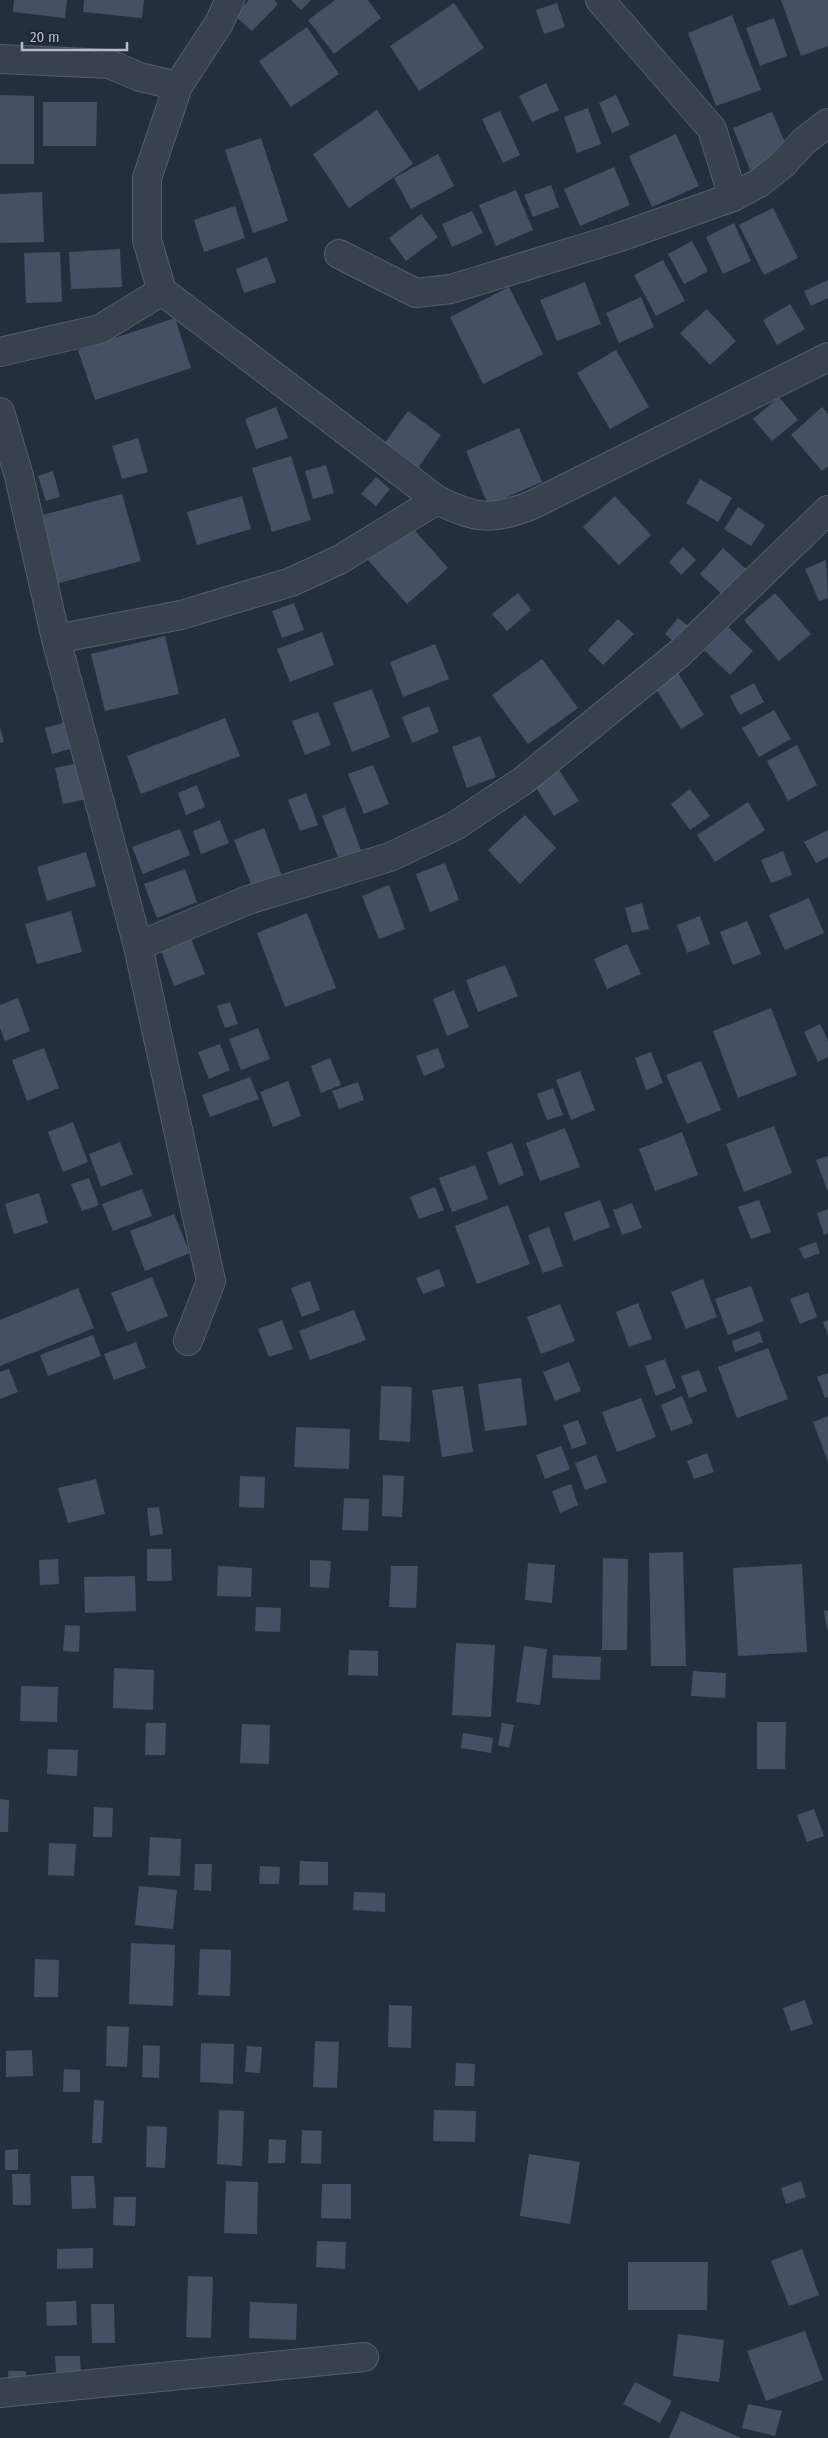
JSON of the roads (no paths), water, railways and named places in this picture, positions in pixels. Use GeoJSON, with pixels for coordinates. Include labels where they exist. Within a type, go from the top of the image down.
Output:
{"type":"FeatureCollection","features":[{"type":"Feature","properties":{"kind":"street"},"geometry":{"type":"LineString","coordinates":[[230,0],[219,23],[178,86],[148,178],[147,240],[162,291],[437,500],[458,510],[484,518],[507,515],[587,479],[828,356]]}},
{"type":"Feature","properties":{"kind":"street"},"geometry":{"type":"LineString","coordinates":[[600,0],[712,129],[733,197]]}},
{"type":"Feature","properties":{"kind":"street"},"geometry":{"type":"LineString","coordinates":[[0,58],[110,64],[140,77],[178,86]]}},
{"type":"Feature","properties":{"kind":"street"},"geometry":{"type":"LineString","coordinates":[[339,254],[416,293],[451,289],[618,238],[733,197],[759,183],[783,164],[804,141],[828,122]]}},
{"type":"Feature","properties":{"kind":"street"},"geometry":{"type":"LineString","coordinates":[[0,352],[100,328],[162,291]]}},
{"type":"Feature","properties":{"kind":"street"},"geometry":{"type":"LineString","coordinates":[[0,412],[19,476],[56,639],[138,946],[211,1281],[188,1341]]}},
{"type":"Feature","properties":{"kind":"street"},"geometry":{"type":"LineString","coordinates":[[56,639],[180,615],[291,582],[339,560],[437,500]]}},
{"type":"Feature","properties":{"kind":"street"},"geometry":{"type":"LineString","coordinates":[[138,946],[248,900],[390,856],[455,826],[524,780],[680,653],[828,510]]}},
{"type":"Feature","properties":{"kind":"street"},"geometry":{"type":"LineString","coordinates":[[0,2393],[364,2357]]}}]}
